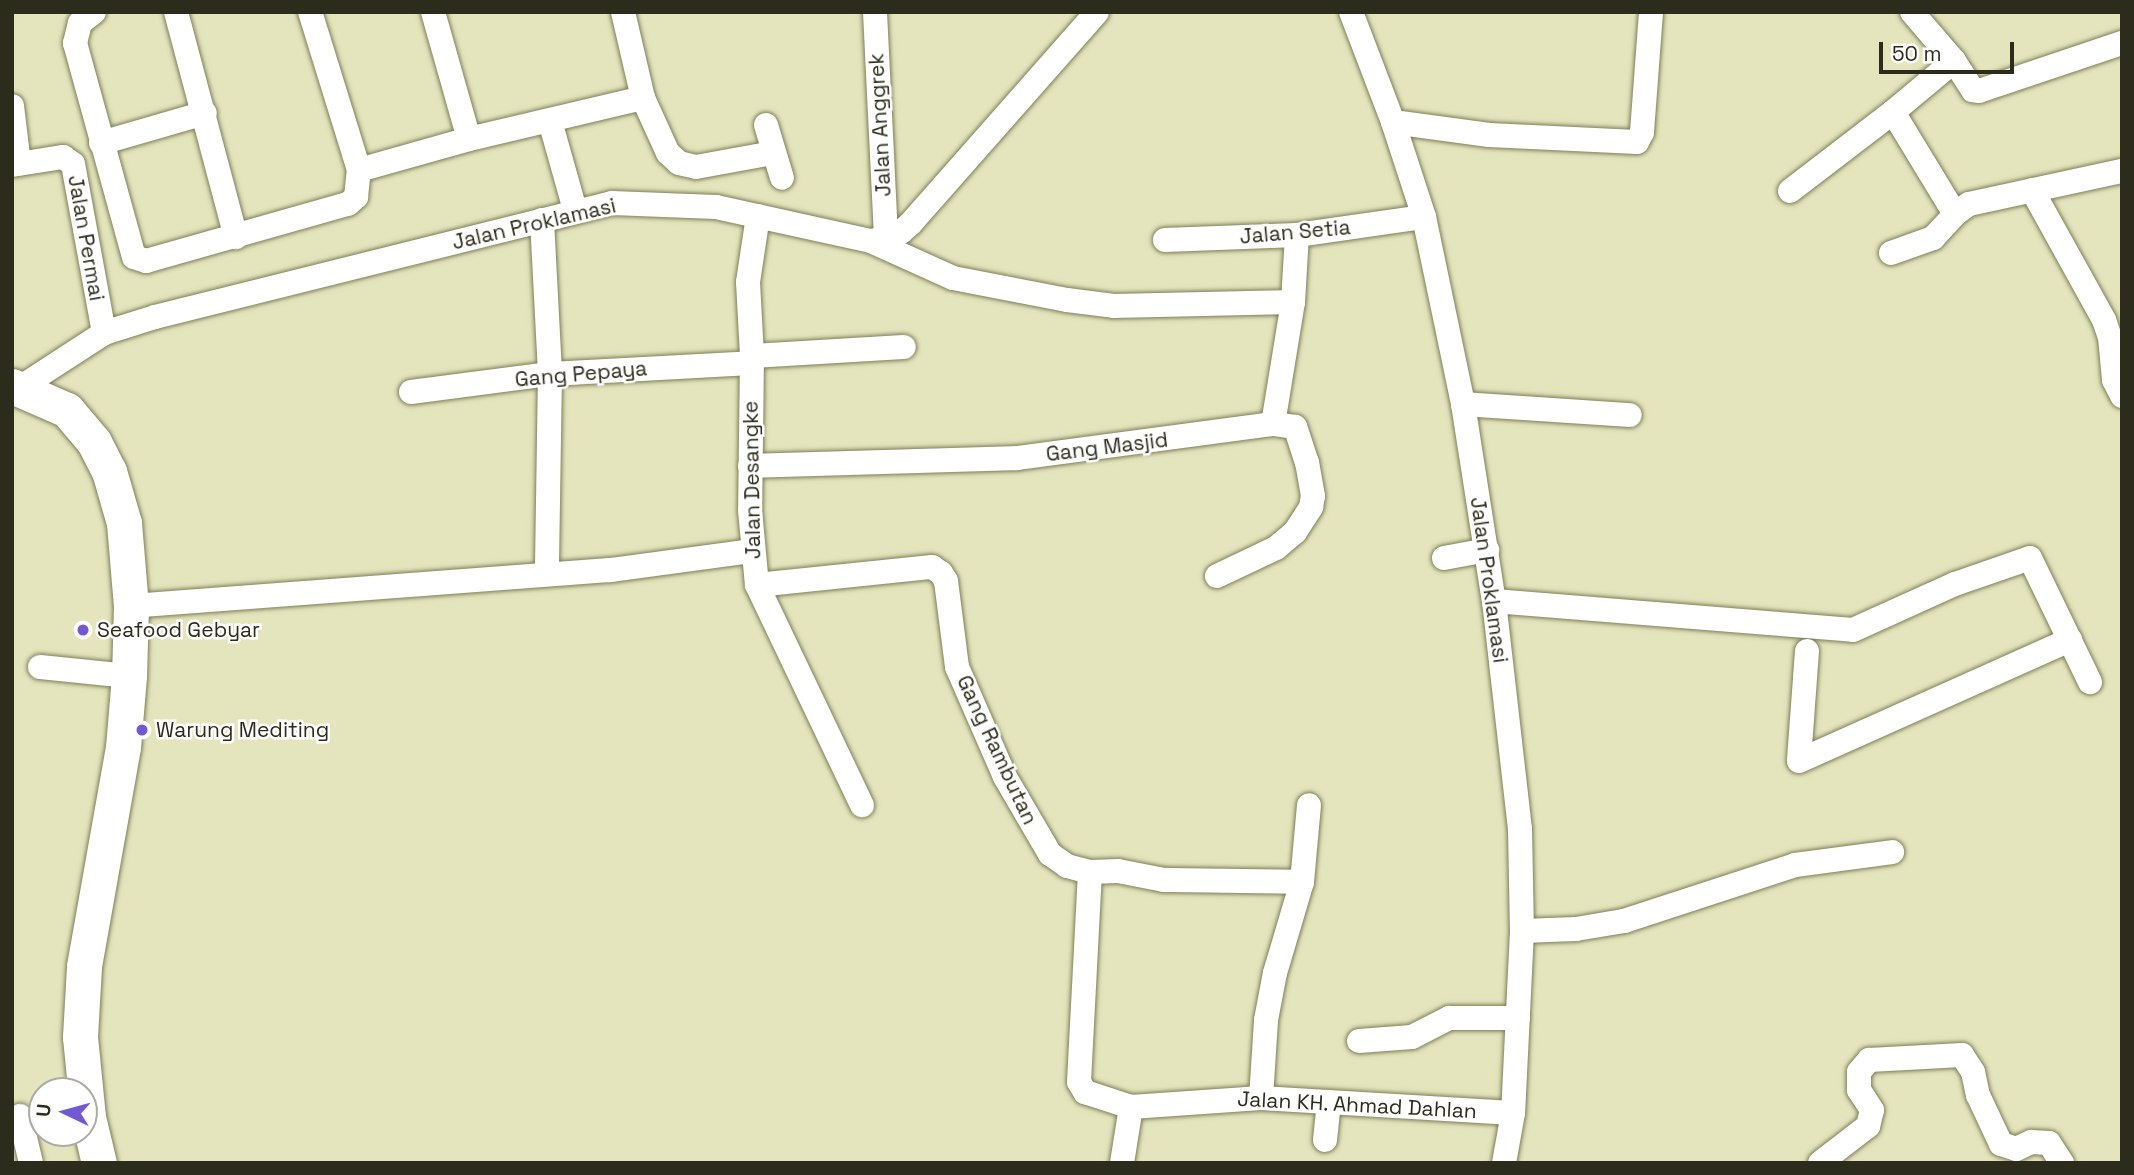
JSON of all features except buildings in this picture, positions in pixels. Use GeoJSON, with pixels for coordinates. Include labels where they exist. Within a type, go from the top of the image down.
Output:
{"type":"FeatureCollection","features":[{"type":"Feature","properties":{"kind":"highway"},"geometry":{"type":"LineString","coordinates":[[17,387],[67,410],[94,442],[109,471],[124,523],[131,606],[130,676],[123,747],[84,967],[80,1037],[83,1077]]}},
{"type":"Feature","properties":{"kind":"street"},"geometry":{"type":"LineString","coordinates":[[94,12],[80,23],[75,43],[134,257],[139,261],[236,237],[348,204],[359,187],[359,170],[310,12]]}},
{"type":"Feature","properties":{"kind":"street"},"geometry":{"type":"LineString","coordinates":[[176,12],[236,237]]}},
{"type":"Feature","properties":{"kind":"street"},"geometry":{"type":"LineString","coordinates":[[433,12],[469,139]]}},
{"type":"Feature","properties":{"kind":"street"},"geometry":{"type":"LineString","coordinates":[[623,12],[643,98],[668,153],[679,163],[696,167],[773,153]]}},
{"type":"Feature","properties":{"kind":"street","name":"Jalan Anggrek"},"geometry":{"type":"LineString","coordinates":[[875,12],[879,240]]}},
{"type":"Feature","properties":{"kind":"street"},"geometry":{"type":"LineString","coordinates":[[879,240],[901,232],[911,223],[1097,12]]}},
{"type":"Feature","properties":{"kind":"street","name":"Jalan Proklamasi"},"geometry":{"type":"LineString","coordinates":[[1351,12],[1393,122],[1424,216],[1463,404],[1494,601],[1520,829],[1522,931],[1513,1113],[1504,1163]]}},
{"type":"Feature","properties":{"kind":"street"},"geometry":{"type":"LineString","coordinates":[[1393,122],[1489,135],[1637,142],[1642,132],[1651,12]]}},
{"type":"Feature","properties":{"kind":"street"},"geometry":{"type":"LineString","coordinates":[[1912,12],[1954,61],[1973,90],[1979,91],[2122,43]]}},
{"type":"Feature","properties":{"kind":"street"},"geometry":{"type":"LineString","coordinates":[[1790,191],[1954,61]]}},
{"type":"Feature","properties":{"kind":"street"},"geometry":{"type":"LineString","coordinates":[[359,170],[469,139],[643,98]]}},
{"type":"Feature","properties":{"kind":"street"},"geometry":{"type":"LineString","coordinates":[[12,106],[16,165]]}},
{"type":"Feature","properties":{"kind":"street"},"geometry":{"type":"LineString","coordinates":[[1893,112],[1955,214]]}},
{"type":"Feature","properties":{"kind":"street"},"geometry":{"type":"LineString","coordinates":[[101,143],[205,113]]}},
{"type":"Feature","properties":{"kind":"street"},"geometry":{"type":"LineString","coordinates":[[550,121],[575,210]]}},
{"type":"Feature","properties":{"kind":"street"},"geometry":{"type":"LineString","coordinates":[[766,125],[782,178]]}},
{"type":"Feature","properties":{"kind":"street","name":"Jalan Permai"},"geometry":{"type":"LineString","coordinates":[[16,165],[63,157],[73,164],[104,333]]}},
{"type":"Feature","properties":{"kind":"street"},"geometry":{"type":"LineString","coordinates":[[1891,253],[1933,238],[1955,214],[1969,204],[2122,171]]}},
{"type":"Feature","properties":{"kind":"street"},"geometry":{"type":"LineString","coordinates":[[2032,190],[2104,320],[2110,337],[2114,380],[2122,396]]}},
{"type":"Feature","properties":{"kind":"street","name":"Jalan Proklamasi"},"geometry":{"type":"LineString","coordinates":[[17,387],[104,333],[155,317],[575,210],[612,203],[716,207],[879,240],[953,278],[1068,300],[1114,306],[1293,302]]}},
{"type":"Feature","properties":{"kind":"street","name":"Jalan Desangke"},"geometry":{"type":"LineString","coordinates":[[758,216],[748,282],[751,359],[751,551],[757,585],[862,804]]}},
{"type":"Feature","properties":{"kind":"street","name":"Jalan Setia"},"geometry":{"type":"LineString","coordinates":[[1165,240],[1297,235],[1424,216]]}},
{"type":"Feature","properties":{"kind":"street"},"geometry":{"type":"LineString","coordinates":[[542,220],[550,374],[547,574]]}},
{"type":"Feature","properties":{"kind":"street"},"geometry":{"type":"LineString","coordinates":[[1217,576],[1276,548],[1295,532],[1311,506],[1313,496],[1307,463],[1295,427],[1273,424],[1293,302],[1297,235]]}},
{"type":"Feature","properties":{"kind":"street","name":"Gang Pepaya"},"geometry":{"type":"LineString","coordinates":[[411,392],[550,374],[904,347]]}},
{"type":"Feature","properties":{"kind":"street"},"geometry":{"type":"LineString","coordinates":[[1463,404],[1630,415]]}},
{"type":"Feature","properties":{"kind":"street","name":"Gang Masjid"},"geometry":{"type":"LineString","coordinates":[[750,466],[1017,458],[1273,424]]}},
{"type":"Feature","properties":{"kind":"street"},"geometry":{"type":"LineString","coordinates":[[1444,558],[1487,550]]}},
{"type":"Feature","properties":{"kind":"street"},"geometry":{"type":"LineString","coordinates":[[131,606],[611,570],[751,551]]}},
{"type":"Feature","properties":{"kind":"street"},"geometry":{"type":"LineString","coordinates":[[1807,651],[1955,584],[2030,558],[2090,682]]}},
{"type":"Feature","properties":{"kind":"street","name":"Gang Rambutan"},"geometry":{"type":"LineString","coordinates":[[757,585],[916,566],[932,567],[941,573],[946,581],[957,667],[1005,776],[1050,854],[1067,866],[1090,872],[1118,871],[1164,880],[1302,882]]}},
{"type":"Feature","properties":{"kind":"street"},"geometry":{"type":"LineString","coordinates":[[1494,601],[1853,629]]}},
{"type":"Feature","properties":{"kind":"street"},"geometry":{"type":"LineString","coordinates":[[1796,623],[1807,651],[1799,761],[2070,640]]}},
{"type":"Feature","properties":{"kind":"street"},"geometry":{"type":"LineString","coordinates":[[40,667],[130,676]]}},
{"type":"Feature","properties":{"kind":"street"},"geometry":{"type":"LineString","coordinates":[[1261,1098],[1266,1020],[1275,973],[1302,882],[1309,805]]}},
{"type":"Feature","properties":{"kind":"street"},"geometry":{"type":"LineString","coordinates":[[1522,931],[1576,929],[1623,921],[1795,865],[1892,852]]}},
{"type":"Feature","properties":{"kind":"street"},"geometry":{"type":"LineString","coordinates":[[1090,872],[1079,1082],[1085,1092],[1131,1108],[1122,1163]]}},
{"type":"Feature","properties":{"kind":"street"},"geometry":{"type":"LineString","coordinates":[[1359,1041],[1412,1037],[1449,1018],[1518,1018]]}},
{"type":"Feature","properties":{"kind":"street"},"geometry":{"type":"LineString","coordinates":[[1820,1163],[1868,1126],[1872,1110],[1859,1090],[1859,1072],[1868,1060],[1962,1055],[1973,1072],[1978,1095],[2001,1144],[2015,1149],[2031,1142],[2049,1143],[2062,1163]]}},
{"type":"Feature","properties":{"kind":"street","name":"Jalan KH. Ahmad Dahlan"},"geometry":{"type":"LineString","coordinates":[[1131,1108],[1261,1098],[1513,1113]]}},
{"type":"Feature","properties":{"kind":"street"},"geometry":{"type":"LineString","coordinates":[[1325,1140],[1329,1102]]}},
{"type":"Feature","properties":{"kind":"street"},"geometry":{"type":"LineString","coordinates":[[25,1116],[30,1163]]}},
{"type":"Feature","properties":{"kind":"place","name":"Seafood Gebyar"},"geometry":{"type":"Point","coordinates":[83,630]}},
{"type":"Feature","properties":{"kind":"place","name":"Warung Mediting"},"geometry":{"type":"Point","coordinates":[142,730]}}]}
